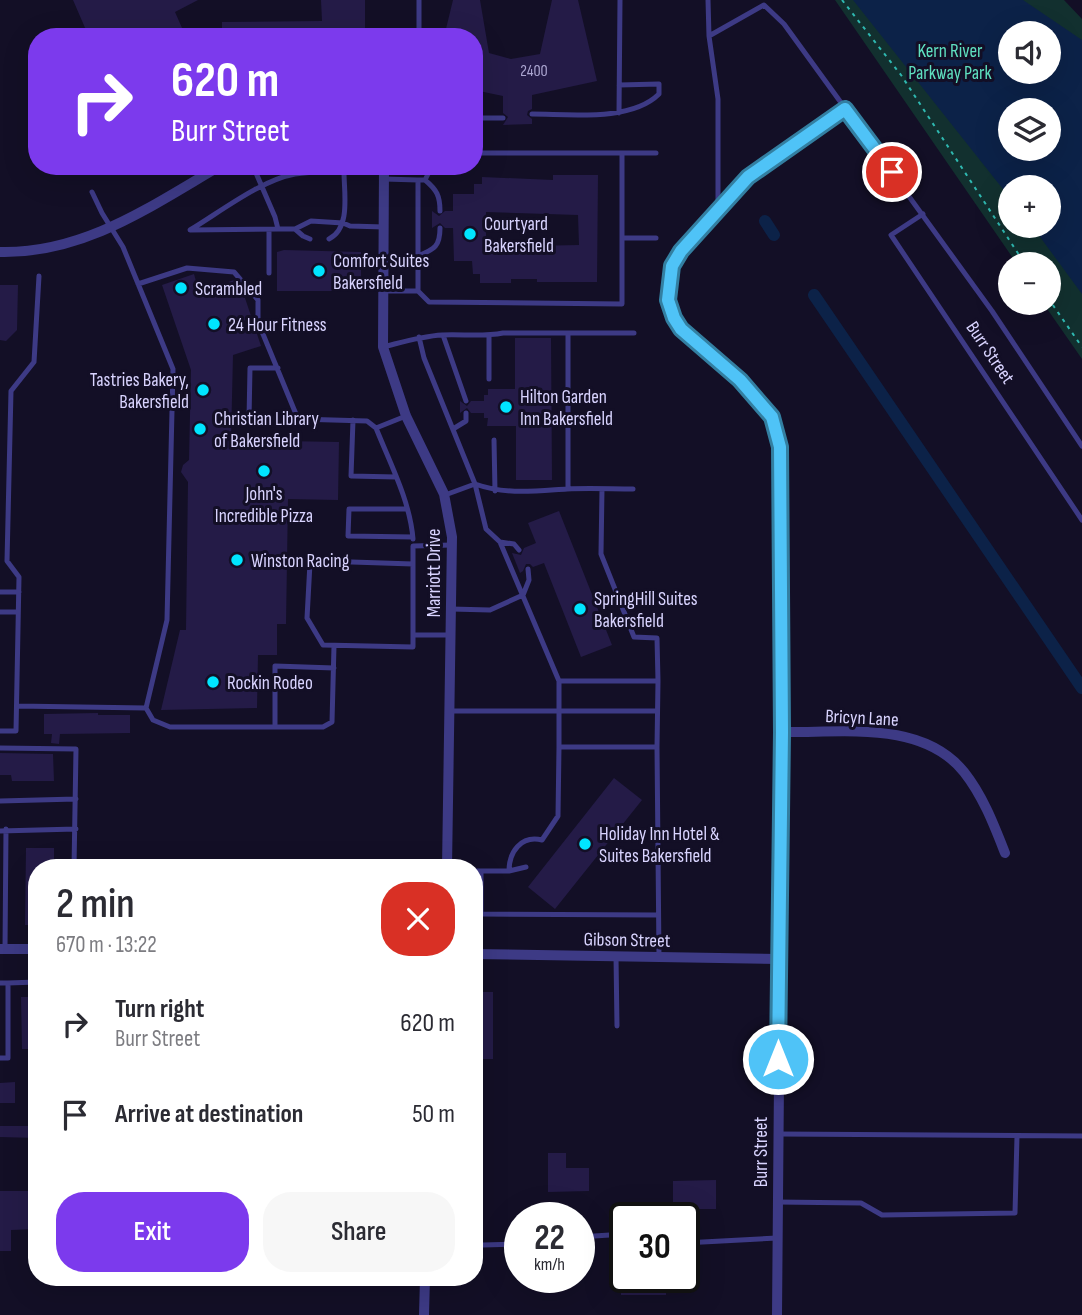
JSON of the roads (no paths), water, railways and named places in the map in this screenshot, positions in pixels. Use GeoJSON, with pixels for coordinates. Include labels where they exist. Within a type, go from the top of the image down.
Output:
{"type":"FeatureCollection","features":[{"type":"Feature","properties":{"kind":"street"},"geometry":{"type":"LineString","coordinates":[[0,252],[68,244],[112,228],[204,175]]}},
{"type":"Feature","properties":{"kind":"street","name":"Marriott Drive"},"geometry":{"type":"LineString","coordinates":[[384,178],[383,347],[406,416],[444,495],[450,515],[452,545],[447,859]]}},
{"type":"Feature","properties":{"kind":"street","name":"Burr Street"},"geometry":{"type":"LineString","coordinates":[[772,417],[780,447],[782,732],[777,1315]]}},
{"type":"Feature","properties":{"kind":"street","name":"Bricyn Lane"},"geometry":{"type":"LineString","coordinates":[[782,732],[890,733],[927,743],[947,756],[965,773],[988,810],[1005,853]]}},
{"type":"Feature","properties":{"kind":"street"},"geometry":{"type":"LineString","coordinates":[[3,949],[28,949]]}},
{"type":"Feature","properties":{"kind":"street","name":"Gibson Street"},"geometry":{"type":"LineString","coordinates":[[483,954],[779,959]]}},
{"type":"Feature","properties":{"kind":"street"},"geometry":{"type":"LineString","coordinates":[[424,1315],[425,1286]]}},
{"type":"Feature","properties":{"kind":"lane"},"geometry":{"type":"LineString","coordinates":[[419,0],[419,28]]}},
{"type":"Feature","properties":{"kind":"lane"},"geometry":{"type":"LineString","coordinates":[[619,113],[620,0]]}},
{"type":"Feature","properties":{"kind":"lane"},"geometry":{"type":"LineString","coordinates":[[708,0],[709,36],[718,99],[719,209]]}},
{"type":"Feature","properties":{"kind":"lane"},"geometry":{"type":"LineString","coordinates":[[756,0],[784,24],[845,109]]}},
{"type":"Feature","properties":{"kind":"lane"},"geometry":{"type":"LineString","coordinates":[[709,36],[764,5]]}},
{"type":"Feature","properties":{"kind":"lane"},"geometry":{"type":"LineString","coordinates":[[532,114],[619,113],[653,100],[659,94],[659,84],[619,85]]}},
{"type":"Feature","properties":{"kind":"lane","name":"Burr Street"},"geometry":{"type":"LineString","coordinates":[[772,417],[740,380],[681,329],[668,300],[672,266],[681,251],[748,177],[845,109],[992,311],[1082,446]]}},
{"type":"Feature","properties":{"kind":"lane"},"geometry":{"type":"LineString","coordinates":[[483,118],[503,118]]}},
{"type":"Feature","properties":{"kind":"lane"},"geometry":{"type":"LineString","coordinates":[[483,153],[656,153]]}},
{"type":"Feature","properties":{"kind":"lane"},"geometry":{"type":"LineString","coordinates":[[418,180],[418,291],[429,302],[622,304],[622,153]]}},
{"type":"Feature","properties":{"kind":"lane"},"geometry":{"type":"LineString","coordinates":[[257,175],[278,229]]}},
{"type":"Feature","properties":{"kind":"lane"},"geometry":{"type":"LineString","coordinates":[[291,175],[262,187],[190,230],[295,229],[311,220],[350,226],[384,227]]}},
{"type":"Feature","properties":{"kind":"lane"},"geometry":{"type":"LineString","coordinates":[[329,239],[336,235],[343,223],[344,175]]}},
{"type":"Feature","properties":{"kind":"lane"},"geometry":{"type":"LineString","coordinates":[[425,180],[428,175]]}},
{"type":"Feature","properties":{"kind":"lane"},"geometry":{"type":"LineString","coordinates":[[384,178],[425,180],[440,196],[440,211]]}},
{"type":"Feature","properties":{"kind":"lane"},"geometry":{"type":"LineString","coordinates":[[93,192],[123,247],[173,369],[167,620],[146,708],[153,720],[170,727],[323,727],[332,722],[334,646]]}},
{"type":"Feature","properties":{"kind":"lane","name":"Burr Street"},"geometry":{"type":"LineString","coordinates":[[923,214],[891,235],[1082,520]]}},
{"type":"Feature","properties":{"kind":"lane"},"geometry":{"type":"LineString","coordinates":[[418,256],[435,249],[440,242],[440,228]]}},
{"type":"Feature","properties":{"kind":"lane"},"geometry":{"type":"LineString","coordinates":[[295,229],[310,239]]}},
{"type":"Feature","properties":{"kind":"lane"},"geometry":{"type":"LineString","coordinates":[[268,272],[269,230]]}},
{"type":"Feature","properties":{"kind":"lane"},"geometry":{"type":"LineString","coordinates":[[622,238],[656,238]]}},
{"type":"Feature","properties":{"kind":"lane"},"geometry":{"type":"LineString","coordinates":[[138,284],[187,268],[234,272],[258,300],[258,322],[298,419]]}},
{"type":"Feature","properties":{"kind":"lane"},"geometry":{"type":"LineString","coordinates":[[0,731],[16,731],[17,706],[19,577],[8,561],[11,391],[34,362],[39,276]]}},
{"type":"Feature","properties":{"kind":"lane"},"geometry":{"type":"LineString","coordinates":[[383,291],[418,291]]}},
{"type":"Feature","properties":{"kind":"lane"},"geometry":{"type":"LineString","coordinates":[[383,347],[419,337],[443,335],[489,335],[503,332],[634,333]]}},
{"type":"Feature","properties":{"kind":"lane"},"geometry":{"type":"LineString","coordinates":[[568,333],[568,489]]}},
{"type":"Feature","properties":{"kind":"lane"},"geometry":{"type":"LineString","coordinates":[[443,335],[466,401]]}},
{"type":"Feature","properties":{"kind":"lane"},"geometry":{"type":"LineString","coordinates":[[489,335],[489,379]]}},
{"type":"Feature","properties":{"kind":"lane"},"geometry":{"type":"LineString","coordinates":[[419,337],[424,358],[475,484],[486,529],[500,542],[559,681],[558,816],[542,841],[540,851]]}},
{"type":"Feature","properties":{"kind":"lane"},"geometry":{"type":"LineString","coordinates":[[278,368],[250,368],[249,419],[367,421],[376,428],[396,477],[413,537],[413,545],[413,564],[413,635],[412,647],[323,645],[307,618],[310,563],[321,561],[413,564]]}},
{"type":"Feature","properties":{"kind":"lane"},"geometry":{"type":"LineString","coordinates":[[453,429],[466,421],[466,413]]}},
{"type":"Feature","properties":{"kind":"lane"},"geometry":{"type":"LineString","coordinates":[[376,428],[406,416]]}},
{"type":"Feature","properties":{"kind":"lane"},"geometry":{"type":"LineString","coordinates":[[353,420],[351,476],[396,477]]}},
{"type":"Feature","properties":{"kind":"lane"},"geometry":{"type":"LineString","coordinates":[[494,440],[495,491]]}},
{"type":"Feature","properties":{"kind":"lane"},"geometry":{"type":"LineString","coordinates":[[0,457],[9,457]]}},
{"type":"Feature","properties":{"kind":"lane"},"geometry":{"type":"LineString","coordinates":[[444,495],[475,484],[495,491],[634,489]]}},
{"type":"Feature","properties":{"kind":"lane"},"geometry":{"type":"LineString","coordinates":[[602,489],[601,554],[634,637],[657,638],[659,957]]}},
{"type":"Feature","properties":{"kind":"lane"},"geometry":{"type":"LineString","coordinates":[[0,493],[9,493]]}},
{"type":"Feature","properties":{"kind":"lane"},"geometry":{"type":"LineString","coordinates":[[407,509],[349,509],[348,536],[413,537]]}},
{"type":"Feature","properties":{"kind":"lane"},"geometry":{"type":"LineString","coordinates":[[500,542],[514,544],[519,550]]}},
{"type":"Feature","properties":{"kind":"lane"},"geometry":{"type":"LineString","coordinates":[[413,545],[452,545]]}},
{"type":"Feature","properties":{"kind":"lane"},"geometry":{"type":"LineString","coordinates":[[0,564],[8,561]]}},
{"type":"Feature","properties":{"kind":"lane"},"geometry":{"type":"LineString","coordinates":[[451,610],[490,610],[523,595],[529,580],[528,569]]}},
{"type":"Feature","properties":{"kind":"lane"},"geometry":{"type":"LineString","coordinates":[[0,592],[19,592]]}},
{"type":"Feature","properties":{"kind":"lane"},"geometry":{"type":"LineString","coordinates":[[0,612],[19,612]]}},
{"type":"Feature","properties":{"kind":"lane"},"geometry":{"type":"LineString","coordinates":[[413,635],[450,635]]}},
{"type":"Feature","properties":{"kind":"lane"},"geometry":{"type":"LineString","coordinates":[[275,727],[275,666],[334,668]]}},
{"type":"Feature","properties":{"kind":"lane"},"geometry":{"type":"LineString","coordinates":[[559,681],[658,681]]}},
{"type":"Feature","properties":{"kind":"lane"},"geometry":{"type":"LineString","coordinates":[[17,706],[146,708]]}},
{"type":"Feature","properties":{"kind":"lane"},"geometry":{"type":"LineString","coordinates":[[449,711],[657,711]]}},
{"type":"Feature","properties":{"kind":"lane"},"geometry":{"type":"LineString","coordinates":[[559,747],[657,747]]}},
{"type":"Feature","properties":{"kind":"lane"},"geometry":{"type":"LineString","coordinates":[[0,748],[76,749],[74,859]]}},
{"type":"Feature","properties":{"kind":"lane"},"geometry":{"type":"LineString","coordinates":[[0,801],[76,799]]}},
{"type":"Feature","properties":{"kind":"lane"},"geometry":{"type":"LineString","coordinates":[[3,949],[3,830],[76,829]]}},
{"type":"Feature","properties":{"kind":"lane"},"geometry":{"type":"LineString","coordinates":[[509,872],[509,859],[520,843],[532,838],[542,841]]}},
{"type":"Feature","properties":{"kind":"lane"},"geometry":{"type":"LineString","coordinates":[[483,871],[509,872],[526,867]]}},
{"type":"Feature","properties":{"kind":"lane"},"geometry":{"type":"LineString","coordinates":[[483,914],[658,915]]}},
{"type":"Feature","properties":{"kind":"lane"},"geometry":{"type":"LineString","coordinates":[[615,956],[617,1027]]}},
{"type":"Feature","properties":{"kind":"lane"},"geometry":{"type":"LineString","coordinates":[[0,983],[28,982]]}},
{"type":"Feature","properties":{"kind":"lane"},"geometry":{"type":"LineString","coordinates":[[0,1058],[8,1058],[8,983]]}},
{"type":"Feature","properties":{"kind":"lane"},"geometry":{"type":"LineString","coordinates":[[0,1024],[8,1023]]}},
{"type":"Feature","properties":{"kind":"lane"},"geometry":{"type":"LineString","coordinates":[[778,1135],[1082,1136]]}},
{"type":"Feature","properties":{"kind":"lane"},"geometry":{"type":"LineString","coordinates":[[778,1202],[861,1203],[882,1215],[1015,1213],[1017,1136]]}},
{"type":"Feature","properties":{"kind":"lane"},"geometry":{"type":"LineString","coordinates":[[700,1241],[777,1238]]}},
{"type":"Feature","properties":{"kind":"lane"},"geometry":{"type":"LineString","coordinates":[[483,1245],[504,1244]]}},
{"type":"Feature","properties":{"kind":"water"},"geometry":{"type":"Polygon","coordinates":[[[853,0],[1023,0],[1054,21],[998,21],[998,84],[1061,84],[1061,26],[1082,40],[1082,294],[1061,265],[1061,252],[1051,252],[1041,238],[1061,238],[1061,175],[998,175],[998,183],[853,0]]]}},
{"type":"Feature","properties":{"kind":"waterway"},"geometry":{"type":"LineString","coordinates":[[765,221],[774,235]]}},
{"type":"Feature","properties":{"kind":"waterway"},"geometry":{"type":"LineString","coordinates":[[814,295],[1082,688]]}},
{"type":"Feature","properties":{"kind":"place","name":"Courtyard Bakersfield"},"geometry":{"type":"Point","coordinates":[470,234]}},
{"type":"Feature","properties":{"kind":"place","name":"Comfort Suites Bakersfield"},"geometry":{"type":"Point","coordinates":[319,271]}},
{"type":"Feature","properties":{"kind":"place","name":"Scrambled"},"geometry":{"type":"Point","coordinates":[181,288]}},
{"type":"Feature","properties":{"kind":"place","name":"24 Hour Fitness"},"geometry":{"type":"Point","coordinates":[214,324]}},
{"type":"Feature","properties":{"kind":"place","name":"Tastries Bakery, Bakersfield"},"geometry":{"type":"Point","coordinates":[203,390]}},
{"type":"Feature","properties":{"kind":"place","name":"Hilton Garden Inn Bakersfield"},"geometry":{"type":"Point","coordinates":[506,407]}},
{"type":"Feature","properties":{"kind":"place","name":"Christian Library of Bakersfield"},"geometry":{"type":"Point","coordinates":[200,429]}},
{"type":"Feature","properties":{"kind":"place","name":"John's Incredible Pizza"},"geometry":{"type":"Point","coordinates":[264,471]}},
{"type":"Feature","properties":{"kind":"place","name":"Winston Racing"},"geometry":{"type":"Point","coordinates":[237,560]}},
{"type":"Feature","properties":{"kind":"place","name":"SpringHill Suites Bakersfield"},"geometry":{"type":"Point","coordinates":[580,609]}},
{"type":"Feature","properties":{"kind":"place","name":"Rockin Rodeo"},"geometry":{"type":"Point","coordinates":[213,682]}},
{"type":"Feature","properties":{"kind":"place","name":"Holiday Inn Hotel & Suites Bakersfield"},"geometry":{"type":"Point","coordinates":[585,844]}},
{"type":"Feature","properties":{"kind":"park label","name":"Kern River Parkway Park"},"geometry":{"type":"Point","coordinates":[950,61]}}]}
